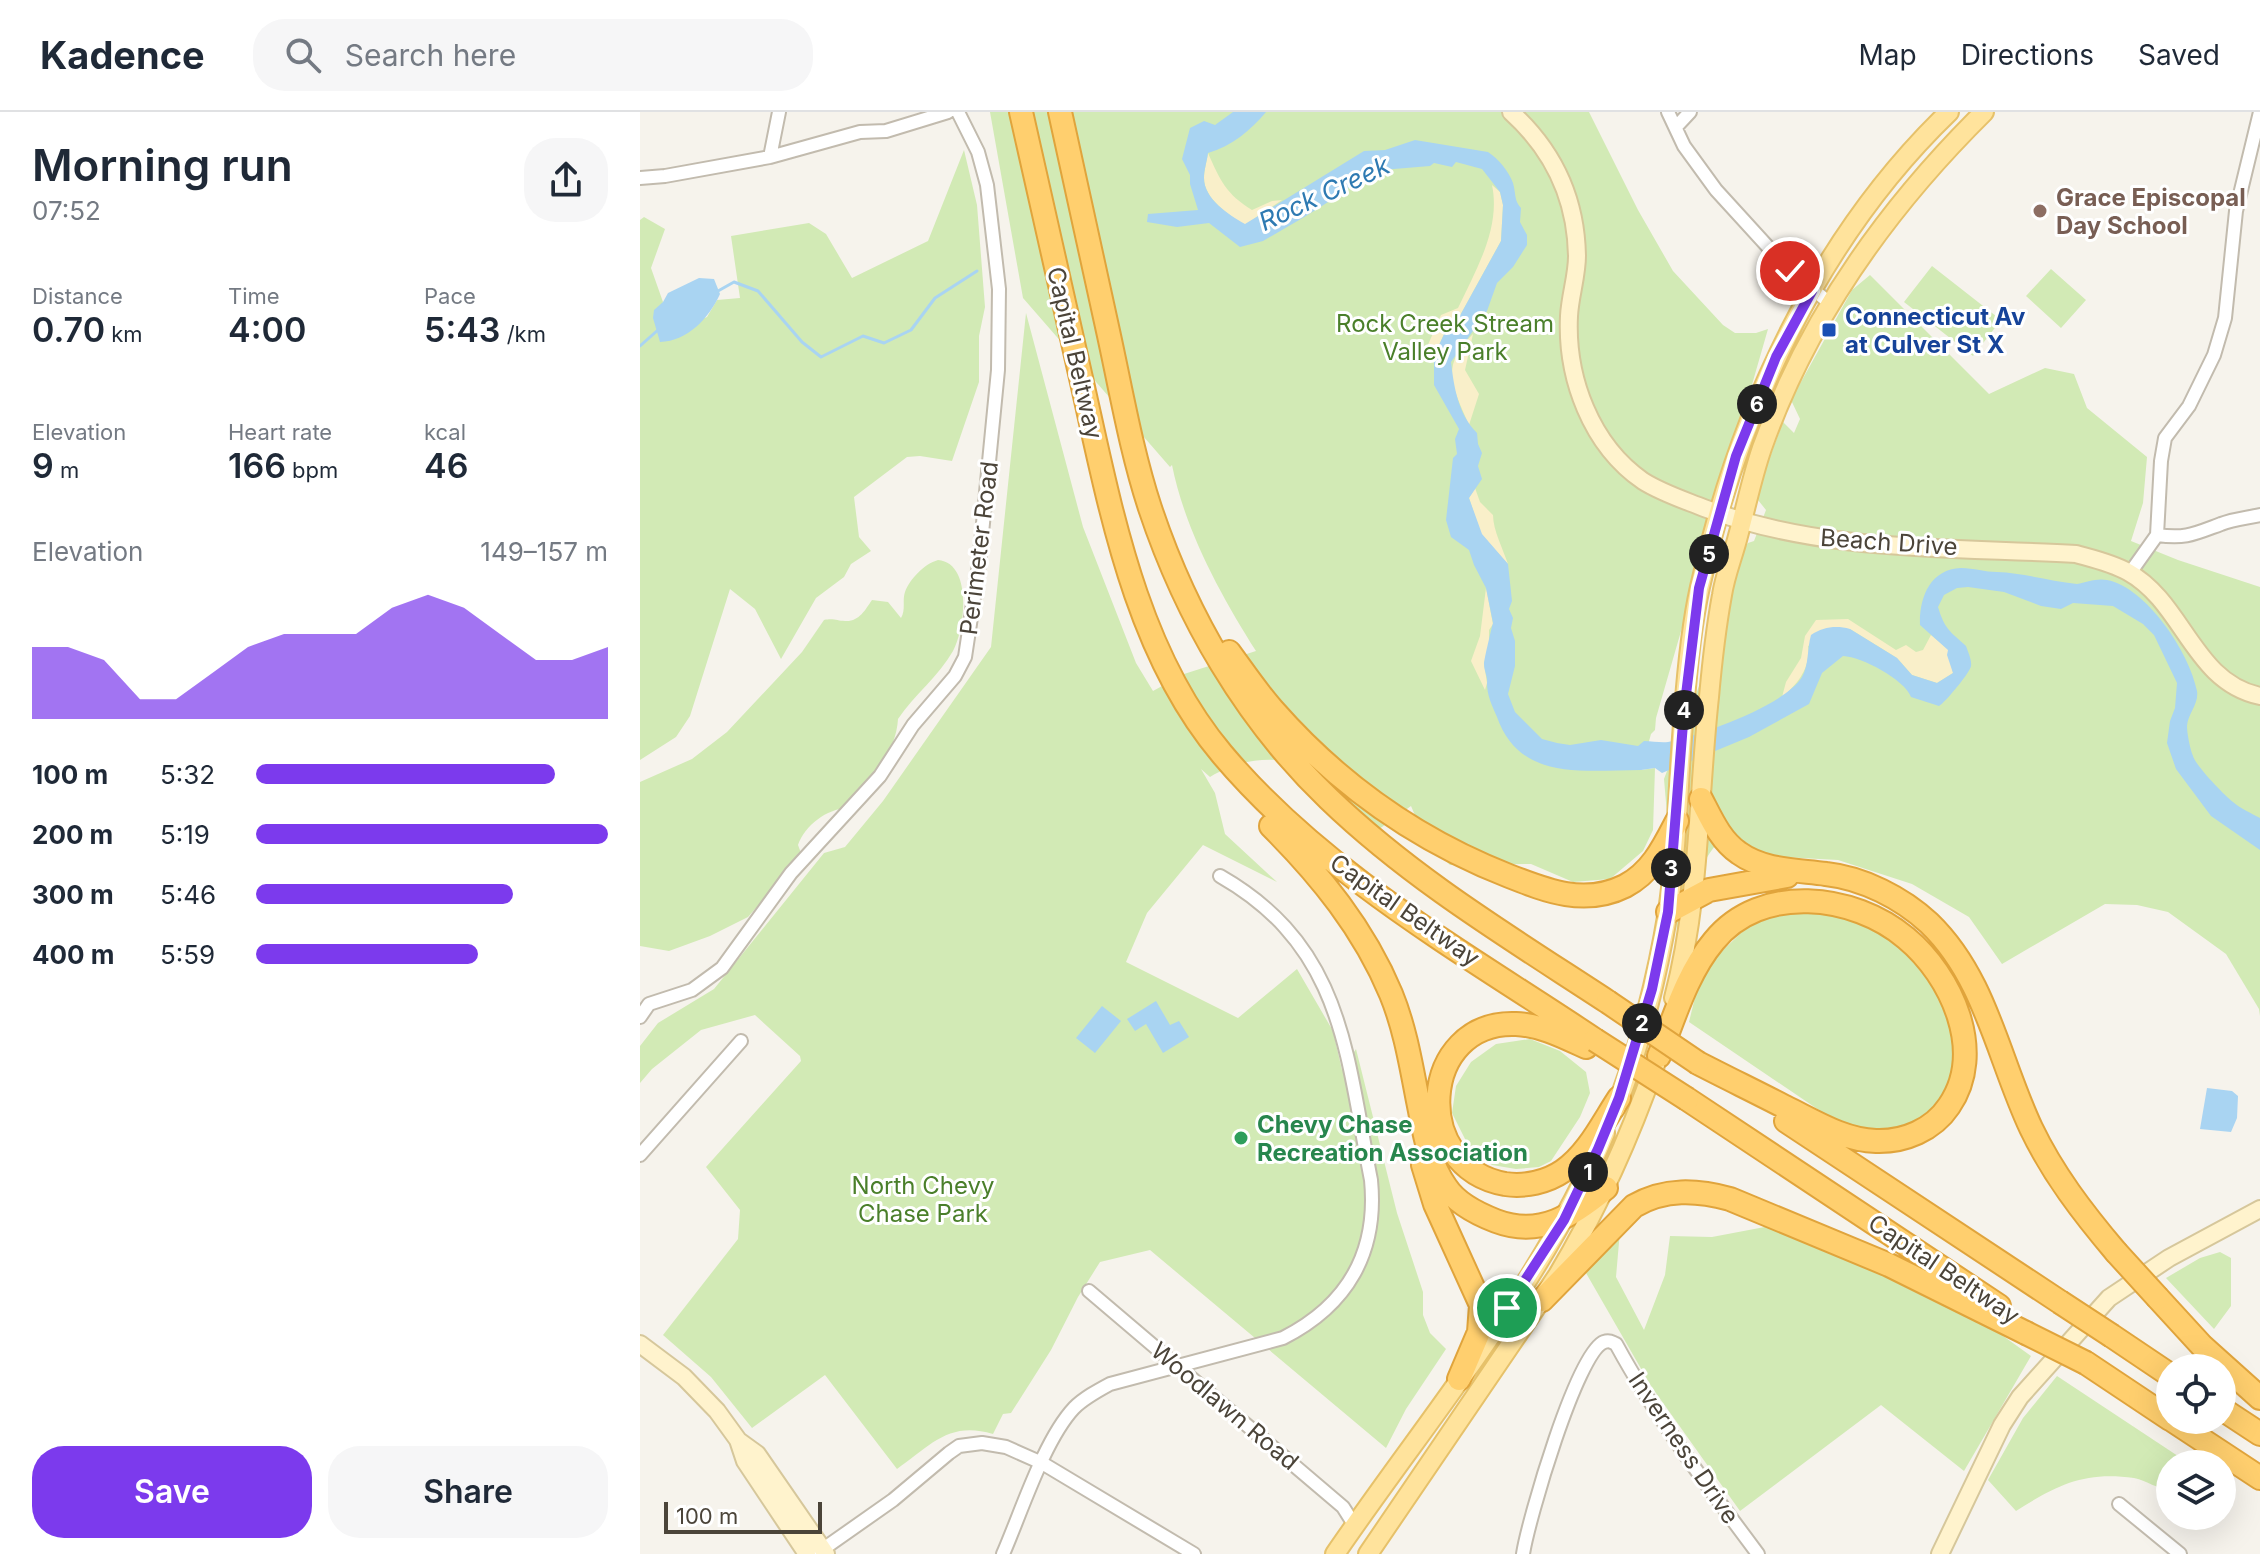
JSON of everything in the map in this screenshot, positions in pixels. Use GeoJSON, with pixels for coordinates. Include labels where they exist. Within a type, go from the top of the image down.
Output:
{"type":"FeatureCollection","features":[{"type":"Feature","properties":{"kind":"highway","name":"Capital Beltway"},"geometry":{"type":"LineString","coordinates":[[1021,112],[1114,520],[1148,622],[1169,672],[1198,722],[1257,793],[1296,831],[1340,867],[1594,1045],[1687,1099],[2030,1331],[2156,1409]]}},
{"type":"Feature","properties":{"kind":"highway","name":"Capital Beltway"},"geometry":{"type":"LineString","coordinates":[[1060,112],[1134,450],[1169,561],[1215,653],[1291,761],[1367,835],[1411,869],[2156,1366]]}},
{"type":"Feature","properties":{"kind":"highway"},"geometry":{"type":"LineString","coordinates":[[1169,561],[1225,647],[1271,708],[1299,738],[1327,765],[1391,816],[1456,854],[1563,895],[1584,897],[1625,886],[1649,867],[1677,821]]}},
{"type":"Feature","properties":{"kind":"highway"},"geometry":{"type":"LineString","coordinates":[[1198,722],[1214,762],[1318,877],[1361,933],[1391,995],[1410,1060],[1426,1143],[1436,1171],[1447,1189],[1481,1215],[1502,1223],[1539,1225],[1564,1220],[1606,1188]]}},
{"type":"Feature","properties":{"kind":"highway"},"geometry":{"type":"LineString","coordinates":[[1702,790],[1716,828],[1739,853],[1763,865],[1843,877],[1878,889],[1927,921],[1966,968],[1980,996],[2031,1128],[2054,1171],[2083,1213],[2158,1298],[2230,1373],[2260,1398]]}},
{"type":"Feature","properties":{"kind":"highway"},"geometry":{"type":"LineString","coordinates":[[1668,912],[1709,890],[1808,873]]}},
{"type":"Feature","properties":{"kind":"highway"},"geometry":{"type":"LineString","coordinates":[[1659,1056],[1692,976],[1713,941],[1728,926],[1768,905],[1804,901],[1840,906],[1864,914],[1885,924],[1915,946],[1938,973],[1950,995],[1964,1039],[1965,1061],[1961,1082],[1944,1114],[1910,1137],[1874,1141],[1834,1131],[1698,1063]]}},
{"type":"Feature","properties":{"kind":"highway"},"geometry":{"type":"LineString","coordinates":[[1594,1045],[1538,1027],[1515,1024],[1495,1026],[1476,1034],[1459,1047],[1449,1061],[1440,1084],[1438,1114],[1441,1130],[1462,1162],[1479,1175],[1495,1182],[1529,1184],[1546,1180],[1576,1160],[1619,1098]]}},
{"type":"Feature","properties":{"kind":"highway"},"geometry":{"type":"LineString","coordinates":[[1410,1060],[1417,1144],[1427,1180],[1435,1204],[1479,1296],[1482,1310],[1479,1332],[1459,1379]]}},
{"type":"Feature","properties":{"kind":"highway"},"geometry":{"type":"LineString","coordinates":[[1542,1300],[1634,1206],[1648,1198],[1666,1194],[1706,1193],[1730,1199],[1889,1265],[2030,1331]]}},
{"type":"Feature","properties":{"kind":"highway"},"geometry":{"type":"LineString","coordinates":[[2236,1418],[2260,1434]]}},
{"type":"Feature","properties":{"kind":"highway","name":"Capital Beltway"},"geometry":{"type":"LineString","coordinates":[[2194,1434],[2260,1478]]}},
{"type":"Feature","properties":{"kind":"main road"},"geometry":{"type":"LineString","coordinates":[[1335,1554],[1537,1264],[1564,1220],[1598,1149],[1619,1098],[1652,989],[1668,912],[1684,711],[1699,588],[1736,456],[1776,357],[1812,291],[1862,213],[1923,137],[1949,112]]}},
{"type":"Feature","properties":{"kind":"main road"},"geometry":{"type":"LineString","coordinates":[[1368,1554],[1542,1300],[1586,1228],[1639,1112],[1659,1056],[1682,964],[1693,898],[1708,699],[1722,593],[1762,448],[1831,304],[1929,168],[1984,112]]}},
{"type":"Feature","properties":{"kind":"street"},"geometry":{"type":"LineString","coordinates":[[770,157],[779,112]]}},
{"type":"Feature","properties":{"kind":"street"},"geometry":{"type":"LineString","coordinates":[[640,178],[770,157],[860,132],[886,131],[948,112]]}},
{"type":"Feature","properties":{"kind":"street","name":"Perimeter Road"},"geometry":{"type":"LineString","coordinates":[[640,1017],[649,1004],[692,990],[722,968],[791,873],[880,776],[913,725],[955,676],[965,657],[979,564],[998,370],[999,289],[987,185],[978,152],[958,112]]}},
{"type":"Feature","properties":{"kind":"street","name":"Beach Drive"},"geometry":{"type":"LineString","coordinates":[[1511,112],[1543,145],[1556,165],[1569,197],[1577,259],[1569,317],[1571,358],[1580,399],[1598,433],[1625,466],[1642,480],[1660,490],[1742,521],[1860,545],[2076,554],[2099,560],[2130,573],[2157,596],[2207,666],[2228,683],[2260,696]]}},
{"type":"Feature","properties":{"kind":"street"},"geometry":{"type":"LineString","coordinates":[[1668,112],[1684,146],[1716,190],[1790,271],[1831,304]]}},
{"type":"Feature","properties":{"kind":"street"},"geometry":{"type":"LineString","coordinates":[[1676,127],[1690,112]]}},
{"type":"Feature","properties":{"kind":"street"},"geometry":{"type":"LineString","coordinates":[[2130,573],[2157,535],[2165,438],[2189,406],[2214,355],[2225,318],[2236,211],[2260,112]]}},
{"type":"Feature","properties":{"kind":"street"},"geometry":{"type":"LineString","coordinates":[[2157,535],[2177,538],[2194,536],[2223,523],[2260,515]]}},
{"type":"Feature","properties":{"kind":"street"},"geometry":{"type":"LineString","coordinates":[[1003,1554],[1060,1428],[1073,1409],[1088,1396],[1110,1384],[1283,1338],[1311,1323],[1336,1300],[1356,1271],[1370,1236],[1374,1206],[1351,1071],[1339,1022],[1329,997],[1309,960],[1279,920],[1250,893],[1220,876]]}},
{"type":"Feature","properties":{"kind":"street"},"geometry":{"type":"LineString","coordinates":[[640,1155],[741,1041]]}},
{"type":"Feature","properties":{"kind":"street"},"geometry":{"type":"LineString","coordinates":[[1941,1554],[2002,1425],[2041,1371],[2090,1318],[2109,1298],[2169,1258],[2260,1209]]}},
{"type":"Feature","properties":{"kind":"street","name":"Woodlawn Road"},"geometry":{"type":"LineString","coordinates":[[1089,1291],[1343,1507],[1355,1526]]}},
{"type":"Feature","properties":{"kind":"street","name":"Inverness Drive"},"geometry":{"type":"LineString","coordinates":[[1523,1554],[1536,1497],[1578,1380],[1598,1347],[1603,1342],[1611,1341],[1616,1344],[1641,1389],[1703,1481],[1758,1554]]}},
{"type":"Feature","properties":{"kind":"street"},"geometry":{"type":"LineString","coordinates":[[640,1344],[702,1394],[738,1440],[745,1461],[818,1553],[893,1500],[959,1446],[982,1443],[1023,1453],[1194,1554]]}},
{"type":"Feature","properties":{"kind":"street"},"geometry":{"type":"LineString","coordinates":[[2119,1504],[2180,1554]]}},
{"type":"Feature","properties":{"kind":"green space"},"geometry":{"type":"Polygon","coordinates":[[[990,112],[1589,112],[1638,210],[1673,271],[1723,325],[1735,333],[1756,333],[1768,329],[1641,770],[1655,768],[1653,830],[1643,851],[1610,879],[1573,882],[1531,864],[1450,865],[1426,841],[1411,806],[1364,840],[1339,789],[1310,768],[1277,760],[1260,760],[1243,763],[1210,777],[1201,769],[1215,793],[1225,834],[1277,882],[1203,845],[1147,913],[1126,962],[1238,1018],[1297,969],[1333,1031],[1342,1070],[1356,1049],[1397,1213],[1423,1292],[1423,1315],[1430,1333],[1446,1349],[1406,1409],[1386,1448],[1150,1250],[1100,1262],[1051,1350],[1011,1413],[1003,1414],[993,1434],[978,1431],[952,1433],[897,1469],[825,1375],[752,1428],[711,1377],[663,1335],[738,1239],[740,1210],[706,1167],[801,1061],[800,1056],[755,1015],[701,1030],[652,1069],[640,1083],[640,1046],[658,1023],[714,989],[824,853],[845,847],[883,801],[991,647],[1026,313],[1083,527],[1136,663],[1153,691],[1184,674],[1256,651],[1230,608],[1195,538],[1172,465],[1170,467],[1023,298],[990,112]]]}},
{"type":"Feature","properties":{"kind":"green space"},"geometry":{"type":"Polygon","coordinates":[[[964,150],[977,205],[985,307],[979,336],[979,382],[952,461],[907,457],[854,497],[859,537],[871,551],[851,564],[844,577],[816,598],[781,659],[755,609],[730,589],[690,716],[676,737],[640,760],[640,220],[644,217],[665,229],[651,268],[663,302],[656,327],[660,335],[707,317],[717,300],[740,298],[731,236],[809,223],[826,234],[852,278],[928,241],[964,150]]]}},
{"type":"Feature","properties":{"kind":"green space"},"geometry":{"type":"Polygon","coordinates":[[[1932,266],[2001,320],[1973,356],[1904,302],[1932,266]]]}},
{"type":"Feature","properties":{"kind":"green space"},"geometry":{"type":"Polygon","coordinates":[[[2051,269],[2086,300],[2061,328],[2026,296],[2051,269]]]}},
{"type":"Feature","properties":{"kind":"green space"},"geometry":{"type":"Polygon","coordinates":[[[1870,275],[1989,394],[2045,368],[2074,374],[2087,408],[2147,457],[2143,503],[2131,541],[2260,587],[2260,1016],[2259,1009],[2226,954],[2168,912],[2137,905],[2105,904],[2002,964],[1969,917],[1912,884],[1838,860],[1763,856],[1717,843],[1692,885],[1677,932],[1664,779],[1731,601],[1741,553],[1748,543],[1754,541],[1766,510],[1758,500],[1759,486],[1783,422],[1794,433],[1800,419],[1791,400],[1852,290],[1870,275]]]}},
{"type":"Feature","properties":{"kind":"green space"},"geometry":{"type":"Polygon","coordinates":[[[938,560],[949,564],[957,572],[963,598],[961,628],[953,651],[941,669],[898,719],[887,756],[872,778],[847,808],[825,815],[811,825],[798,845],[801,853],[799,859],[748,917],[710,936],[669,951],[640,946],[640,782],[692,759],[727,732],[802,652],[824,620],[854,620],[872,600],[888,602],[901,618],[905,592],[910,582],[923,568],[938,560]]]}},
{"type":"Feature","properties":{"kind":"green space"},"geometry":{"type":"Polygon","coordinates":[[[1796,909],[1866,918],[1928,965],[1961,1043],[1943,1107],[1893,1133],[1859,1130],[1838,1123],[1689,1022],[1699,981],[1717,956],[1742,932],[1767,915],[1796,909]]]}},
{"type":"Feature","properties":{"kind":"green space"},"geometry":{"type":"Polygon","coordinates":[[[1530,1039],[1560,1051],[1586,1072],[1590,1093],[1580,1117],[1551,1161],[1539,1167],[1516,1169],[1492,1165],[1468,1145],[1452,1113],[1456,1086],[1471,1062],[1496,1044],[1530,1039]]]}},
{"type":"Feature","properties":{"kind":"green space"},"geometry":{"type":"Polygon","coordinates":[[[1770,1226],[1985,1323],[2031,1356],[1964,1471],[1881,1405],[1740,1511],[1651,1386],[1586,1273],[1620,1231],[1616,1277],[1644,1330],[1665,1275],[1670,1236],[1712,1237],[1770,1226]]]}},
{"type":"Feature","properties":{"kind":"green space"},"geometry":{"type":"Polygon","coordinates":[[[2220,1252],[2231,1258],[2231,1306],[2214,1329],[2166,1278],[2200,1258],[2220,1252]]]}},
{"type":"Feature","properties":{"kind":"green space"},"geometry":{"type":"Polygon","coordinates":[[[2057,1376],[2169,1450],[2156,1450],[2156,1486],[2134,1478],[2116,1476],[2086,1479],[2058,1487],[2016,1511],[1988,1480],[2023,1418],[2057,1376]]]}},
{"type":"Feature","properties":{"kind":"sand"},"geometry":{"type":"Polygon","coordinates":[[[1208,153],[1225,186],[1252,210],[1282,200],[1245,225],[1218,206],[1208,193],[1204,178],[1208,153]]]}},
{"type":"Feature","properties":{"kind":"sand"},"geometry":{"type":"Polygon","coordinates":[[[1492,185],[1500,192],[1503,205],[1501,241],[1457,321],[1445,332],[1434,356],[1427,347],[1441,315],[1458,308],[1485,248],[1493,217],[1492,185]]]}},
{"type":"Feature","properties":{"kind":"sand"},"geometry":{"type":"Polygon","coordinates":[[[1473,334],[1465,370],[1479,394],[1469,425],[1452,378],[1456,357],[1473,334]]]}},
{"type":"Feature","properties":{"kind":"sand"},"geometry":{"type":"Polygon","coordinates":[[[1475,488],[1480,502],[1493,515],[1496,533],[1508,564],[1481,534],[1469,498],[1475,488]]]}},
{"type":"Feature","properties":{"kind":"sand"},"geometry":{"type":"Polygon","coordinates":[[[1486,588],[1493,624],[1489,630],[1489,648],[1484,663],[1485,690],[1471,661],[1480,636],[1486,588]]]}},
{"type":"Feature","properties":{"kind":"sand"},"geometry":{"type":"Polygon","coordinates":[[[1848,619],[1896,650],[1906,645],[1916,652],[1923,650],[1931,635],[1948,649],[1953,673],[1937,683],[1912,675],[1897,658],[1850,629],[1808,646],[1802,674],[1782,697],[1786,682],[1801,658],[1805,636],[1816,620],[1848,619]]]}},
{"type":"Feature","properties":{"kind":"water","name":"Rock Creek"},"geometry":{"type":"Polygon","coordinates":[[[1233,112],[1266,112],[1240,137],[1208,153],[1204,178],[1213,199],[1245,224],[1364,151],[1385,150],[1415,140],[1488,152],[1500,162],[1511,179],[1521,208],[1520,222],[1527,235],[1527,245],[1513,267],[1497,283],[1487,311],[1451,362],[1458,400],[1465,417],[1477,433],[1482,453],[1478,466],[1482,479],[1469,498],[1482,534],[1508,564],[1515,666],[1508,694],[1515,712],[1542,739],[1570,745],[1601,740],[1638,746],[1644,741],[1668,742],[1741,718],[1792,688],[1804,672],[1811,635],[1830,628],[1850,629],[1897,658],[1912,675],[1937,683],[1953,673],[1948,650],[1920,625],[1920,615],[1928,587],[1941,574],[1966,568],[2077,584],[2107,580],[2137,595],[2176,641],[2197,691],[2187,726],[2195,761],[2239,807],[2260,818],[2260,850],[2211,816],[2176,769],[2167,743],[2177,683],[2154,635],[2143,624],[2113,606],[2073,603],[2061,609],[2041,606],[2004,592],[1968,587],[1957,588],[1944,595],[1938,607],[1943,621],[1966,646],[1971,664],[1962,680],[1939,706],[1911,697],[1900,683],[1871,665],[1843,656],[1822,673],[1809,704],[1749,737],[1662,773],[1655,768],[1598,771],[1556,768],[1521,753],[1507,738],[1488,692],[1484,664],[1493,623],[1486,588],[1469,550],[1451,537],[1446,520],[1453,458],[1457,454],[1455,439],[1459,429],[1434,385],[1434,356],[1445,332],[1457,321],[1501,241],[1503,205],[1500,192],[1482,169],[1456,162],[1452,167],[1434,163],[1361,176],[1344,192],[1306,216],[1263,241],[1240,247],[1209,223],[1177,227],[1147,222],[1148,214],[1198,210],[1190,175],[1182,159],[1190,128],[1204,121],[1215,125],[1233,112]]]}},
{"type":"Feature","properties":{"kind":"water"},"geometry":{"type":"Polygon","coordinates":[[[699,278],[714,279],[720,294],[715,303],[704,319],[688,333],[660,342],[653,318],[654,310],[668,293],[699,278]]]}},
{"type":"Feature","properties":{"kind":"water"},"geometry":{"type":"Polygon","coordinates":[[[1156,1001],[1170,1025],[1179,1021],[1189,1037],[1163,1053],[1146,1024],[1135,1031],[1127,1019],[1156,1001]]]}},
{"type":"Feature","properties":{"kind":"water"},"geometry":{"type":"Polygon","coordinates":[[[1102,1006],[1121,1021],[1095,1053],[1076,1038],[1102,1006]]]}},
{"type":"Feature","properties":{"kind":"water"},"geometry":{"type":"Polygon","coordinates":[[[2207,1088],[2232,1091],[2238,1096],[2237,1118],[2231,1132],[2200,1129],[2207,1088]]]}},
{"type":"Feature","properties":{"kind":"waterway"},"geometry":{"type":"LineString","coordinates":[[718,291],[734,282],[758,291],[802,342],[821,357],[863,336],[884,343],[911,330],[935,298],[977,271]]}},
{"type":"Feature","properties":{"kind":"waterway"},"geometry":{"type":"LineString","coordinates":[[640,346],[658,330]]}},
{"type":"Feature","properties":{"kind":"place","name":"Grace Episcopal Day School"},"geometry":{"type":"Point","coordinates":[2040,211]}},
{"type":"Feature","properties":{"kind":"place","name":"Connecticut Av at Culver St X"},"geometry":{"type":"Point","coordinates":[1829,330]}},
{"type":"Feature","properties":{"kind":"place","name":"Chevy Chase Recreation Association"},"geometry":{"type":"Point","coordinates":[1241,1138]}},
{"type":"Feature","properties":{"kind":"route"},"geometry":{"type":"LineString","coordinates":[[1507,1308],[1564,1220],[1583,1183],[1619,1098],[1652,989],[1668,912],[1684,711],[1699,588],[1736,456],[1776,357],[1812,291],[1790,271]]}},
{"type":"Feature","properties":{"kind":"park label","name":"Rock Creek Stream Valley Park"},"geometry":{"type":"Point","coordinates":[1445,337]}},
{"type":"Feature","properties":{"kind":"park label","name":"North Chevy Chase Park"},"geometry":{"type":"Point","coordinates":[923,1199]}}]}
